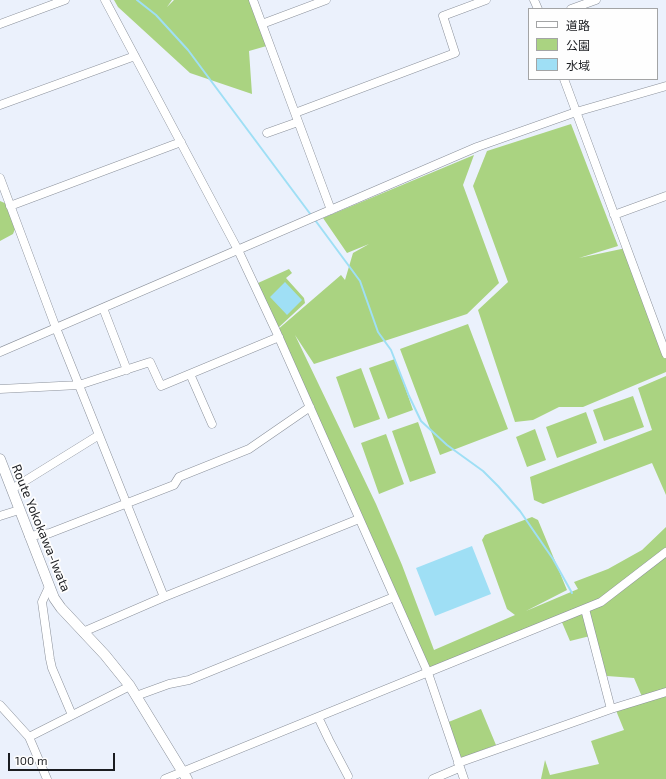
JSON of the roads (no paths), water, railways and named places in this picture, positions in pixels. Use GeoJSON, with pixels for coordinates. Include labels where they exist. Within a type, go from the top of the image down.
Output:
{"type":"FeatureCollection","features":[{"type":"Feature","properties":{"kind":"main road","name":"Route Yokokawa-Iwata"},"geometry":{"type":"LineString","coordinates":[[0,459],[54,598],[61,608],[105,655],[130,686],[184,775]]}},
{"type":"Feature","properties":{"kind":"street"},"geometry":{"type":"LineString","coordinates":[[0,24],[65,0]]}},
{"type":"Feature","properties":{"kind":"street"},"geometry":{"type":"LineString","coordinates":[[105,0],[238,250],[279,337],[428,673],[458,766],[464,779]]}},
{"type":"Feature","properties":{"kind":"street"},"geometry":{"type":"LineString","coordinates":[[253,0],[331,210]]}},
{"type":"Feature","properties":{"kind":"street"},"geometry":{"type":"LineString","coordinates":[[262,24],[326,0]]}},
{"type":"Feature","properties":{"kind":"street"},"geometry":{"type":"LineString","coordinates":[[295,113],[455,53],[443,16],[486,0]]}},
{"type":"Feature","properties":{"kind":"street"},"geometry":{"type":"LineString","coordinates":[[574,8],[596,0]]}},
{"type":"Feature","properties":{"kind":"street"},"geometry":{"type":"LineString","coordinates":[[0,105],[135,56]]}},
{"type":"Feature","properties":{"kind":"street"},"geometry":{"type":"LineString","coordinates":[[564,80],[666,354]]}},
{"type":"Feature","properties":{"kind":"street"},"geometry":{"type":"LineString","coordinates":[[0,352],[477,147],[576,112],[666,86]]}},
{"type":"Feature","properties":{"kind":"street"},"geometry":{"type":"LineString","coordinates":[[267,133],[298,122]]}},
{"type":"Feature","properties":{"kind":"street"},"geometry":{"type":"LineString","coordinates":[[10,206],[181,142]]}},
{"type":"Feature","properties":{"kind":"street"},"geometry":{"type":"LineString","coordinates":[[0,178],[56,328],[164,598]]}},
{"type":"Feature","properties":{"kind":"street"},"geometry":{"type":"LineString","coordinates":[[614,215],[666,196]]}},
{"type":"Feature","properties":{"kind":"street"},"geometry":{"type":"LineString","coordinates":[[103,308],[127,370]]}},
{"type":"Feature","properties":{"kind":"street"},"geometry":{"type":"LineString","coordinates":[[0,389],[79,386],[150,362],[161,386],[279,337]]}},
{"type":"Feature","properties":{"kind":"street"},"geometry":{"type":"LineString","coordinates":[[190,374],[212,424]]}},
{"type":"Feature","properties":{"kind":"street"},"geometry":{"type":"LineString","coordinates":[[29,536],[50,533],[174,485],[179,477],[249,449],[310,407]]}},
{"type":"Feature","properties":{"kind":"street"},"geometry":{"type":"LineString","coordinates":[[12,489],[99,435]]}},
{"type":"Feature","properties":{"kind":"street"},"geometry":{"type":"LineString","coordinates":[[0,516],[19,510]]}},
{"type":"Feature","properties":{"kind":"street"},"geometry":{"type":"LineString","coordinates":[[83,632],[359,519]]}},
{"type":"Feature","properties":{"kind":"street"},"geometry":{"type":"LineString","coordinates":[[165,779],[184,775],[318,717],[601,602],[666,552]]}},
{"type":"Feature","properties":{"kind":"street"},"geometry":{"type":"LineString","coordinates":[[49,587],[42,602],[50,659],[52,668],[72,715]]}},
{"type":"Feature","properties":{"kind":"street"},"geometry":{"type":"LineString","coordinates":[[136,696],[169,684],[189,680],[394,597]]}},
{"type":"Feature","properties":{"kind":"street"},"geometry":{"type":"LineString","coordinates":[[584,609],[611,709]]}},
{"type":"Feature","properties":{"kind":"street"},"geometry":{"type":"LineString","coordinates":[[29,737],[130,686]]}},
{"type":"Feature","properties":{"kind":"street"},"geometry":{"type":"LineString","coordinates":[[432,779],[458,766],[611,709],[666,692]]}},
{"type":"Feature","properties":{"kind":"street"},"geometry":{"type":"LineString","coordinates":[[0,705],[29,737],[47,779]]}},
{"type":"Feature","properties":{"kind":"street"},"geometry":{"type":"LineString","coordinates":[[318,717],[348,776]]}},
{"type":"Feature","properties":{"kind":"water"},"geometry":{"type":"Polygon","coordinates":[[[285,282],[302,300],[287,315],[270,297],[285,282]]]}},
{"type":"Feature","properties":{"kind":"water"},"geometry":{"type":"Polygon","coordinates":[[[472,546],[491,594],[435,616],[416,568],[472,546]]]}},
{"type":"Feature","properties":{"kind":"waterway"},"geometry":{"type":"LineString","coordinates":[[137,0],[156,15],[188,50],[311,215]]}},
{"type":"Feature","properties":{"kind":"waterway"},"geometry":{"type":"LineString","coordinates":[[315,220],[360,281],[378,332],[391,350],[409,396],[421,421],[447,445],[483,471],[520,511],[553,559],[572,593]]}}]}
